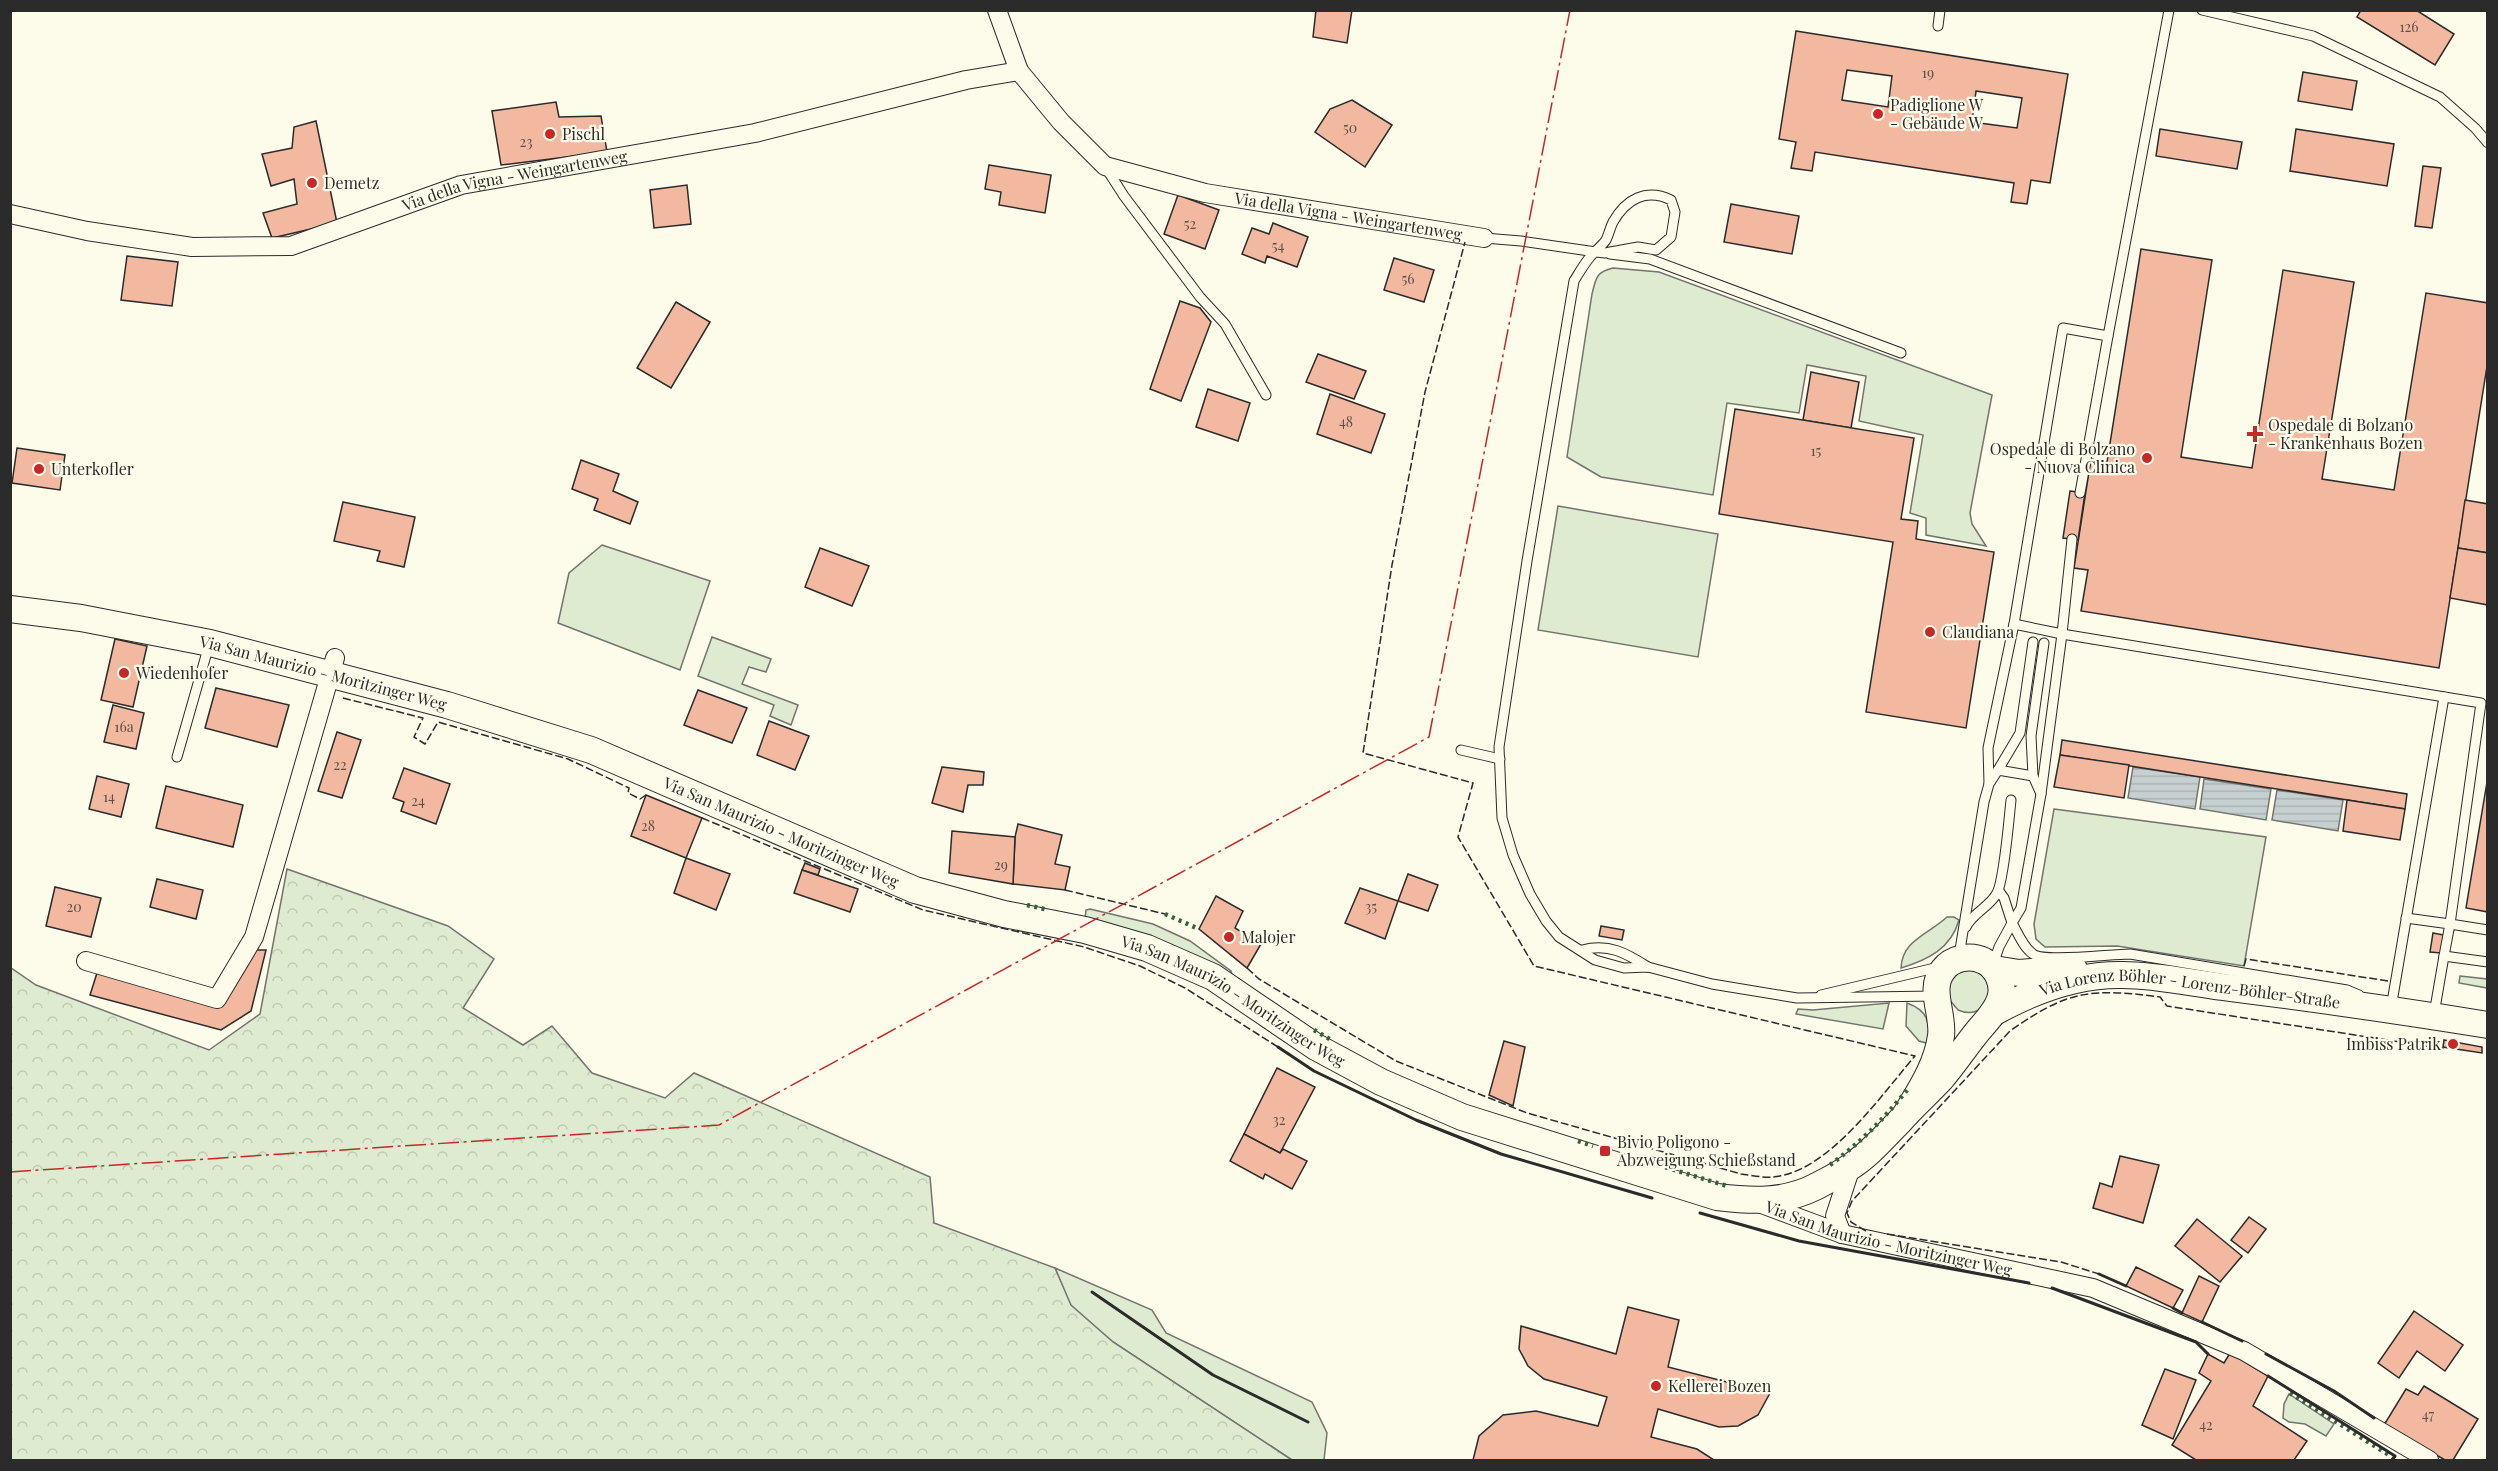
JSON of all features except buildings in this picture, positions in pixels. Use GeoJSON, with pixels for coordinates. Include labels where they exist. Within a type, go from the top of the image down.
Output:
{"type":"FeatureCollection","features":[{"type":"Feature","properties":{"kind":"main road","name":"Via San Maurizio - Moritzinger Weg"},"geometry":{"type":"LineString","coordinates":[[10,609],[81,618],[332,666],[591,750],[915,890],[1004,914],[1085,930],[1147,948],[1213,977],[1316,1047],[1381,1082],[1462,1117],[1717,1197],[1755,1202]]}},
{"type":"Feature","properties":{"kind":"main road"},"geometry":{"type":"LineString","coordinates":[[1755,1202],[1790,1196],[1813,1188],[1851,1167],[1873,1149],[1940,1080],[1992,1014],[2001,996],[2002,986],[1994,969],[1984,961],[1957,953],[1938,978],[1938,1000],[1942,1021],[1941,1037],[1929,1077],[1906,1114]]}},
{"type":"Feature","properties":{"kind":"main road","name":"Via Lorenz Böhler - Lorenz-Böhler-Straße"},"geometry":{"type":"LineString","coordinates":[[1994,969],[2019,973],[2058,971],[2101,964],[2132,966],[2382,1005],[2487,1025]]}},
{"type":"Feature","properties":{"kind":"main road","name":"Via Lorenz Böhler - Lorenz-Böhler-Straße"},"geometry":{"type":"LineString","coordinates":[[1992,1014],[2017,999],[2053,987],[2074,981],[2123,975],[2382,1005]]}},
{"type":"Feature","properties":{"kind":"main road"},"geometry":{"type":"LineString","coordinates":[[1938,1000],[1945,1013],[1965,1023],[1976,1023],[1992,1014]]}},
{"type":"Feature","properties":{"kind":"street","name":"Via della Vigna - Weingartenweg"},"geometry":{"type":"LineString","coordinates":[[997,10],[1019,71],[1061,122],[1105,166],[1205,193],[1484,238]]}},
{"type":"Feature","properties":{"kind":"street","name":"Via della Vigna - Weingartenweg"},"geometry":{"type":"LineString","coordinates":[[10,213],[87,231],[192,247],[291,246],[461,185],[755,133],[966,80],[1019,71]]}},
{"type":"Feature","properties":{"kind":"street"},"geometry":{"type":"LineString","coordinates":[[86,961],[216,999],[254,937],[332,666]]}},
{"type":"Feature","properties":{"kind":"street"},"geometry":{"type":"LineString","coordinates":[[1842,1234],[1835,1216],[1851,1167]]}},
{"type":"Feature","properties":{"kind":"street","name":"Via San Maurizio - Moritzinger Weg"},"geometry":{"type":"LineString","coordinates":[[1755,1202],[1842,1234],[2093,1288],[2244,1351],[2429,1461]]}},
{"type":"Feature","properties":{"kind":"lane"},"geometry":{"type":"LineString","coordinates":[[1938,26],[1940,10]]}},
{"type":"Feature","properties":{"kind":"lane"},"geometry":{"type":"LineString","coordinates":[[2080,492],[2169,10]]}},
{"type":"Feature","properties":{"kind":"lane"},"geometry":{"type":"LineString","coordinates":[[2202,10],[2313,36],[2440,97],[2475,128],[2487,143]]}},
{"type":"Feature","properties":{"kind":"lane","name":"Via della Vigna - Weingartenweg"},"geometry":{"type":"LineString","coordinates":[[1105,166],[1124,196],[1200,297],[1226,324],[1266,395]]}},
{"type":"Feature","properties":{"kind":"lane"},"geometry":{"type":"LineString","coordinates":[[1600,252],[1622,209],[1631,201],[1646,194],[1660,194],[1671,200],[1675,212],[1671,237],[1664,245],[1656,250],[1638,247],[1600,252],[1590,256],[1574,281],[1527,561],[1499,747],[1502,819],[1513,855],[1530,894],[1546,921],[1559,937],[1594,960],[1624,968],[1648,967]]}},
{"type":"Feature","properties":{"kind":"lane","name":"Via della Vigna - Weingartenweg"},"geometry":{"type":"LineString","coordinates":[[1484,238],[1650,259],[1901,353]]}},
{"type":"Feature","properties":{"kind":"lane"},"geometry":{"type":"LineString","coordinates":[[1957,953],[1989,784],[1988,748],[2014,624],[2063,328],[2108,336]]}},
{"type":"Feature","properties":{"kind":"lane"},"geometry":{"type":"LineString","coordinates":[[1994,969],[1999,947],[2021,908],[2041,794],[2072,539]]}},
{"type":"Feature","properties":{"kind":"lane"},"geometry":{"type":"LineString","coordinates":[[2014,624],[2062,634],[2481,703],[2450,924],[2433,1016]]}},
{"type":"Feature","properties":{"kind":"lane"},"geometry":{"type":"LineString","coordinates":[[1989,784],[2020,733],[2033,642]]}},
{"type":"Feature","properties":{"kind":"lane"},"geometry":{"type":"LineString","coordinates":[[177,757],[210,643]]}},
{"type":"Feature","properties":{"kind":"lane"},"geometry":{"type":"LineString","coordinates":[[2041,794],[2033,776],[2031,736],[2044,644]]}},
{"type":"Feature","properties":{"kind":"lane"},"geometry":{"type":"LineString","coordinates":[[1999,891],[2004,898],[2012,923],[2028,950],[2043,958],[2130,954],[2348,990],[2382,1005],[2406,918],[2444,697]]}},
{"type":"Feature","properties":{"kind":"lane"},"geometry":{"type":"LineString","coordinates":[[1461,750],[1500,759]]}},
{"type":"Feature","properties":{"kind":"lane"},"geometry":{"type":"LineString","coordinates":[[1998,770],[2033,776]]}},
{"type":"Feature","properties":{"kind":"lane"},"geometry":{"type":"LineString","coordinates":[[1957,953],[1968,922],[1988,906],[1999,891],[2011,800]]}},
{"type":"Feature","properties":{"kind":"lane"},"geometry":{"type":"LineString","coordinates":[[2406,918],[2487,930]]}},
{"type":"Feature","properties":{"kind":"lane"},"geometry":{"type":"LineString","coordinates":[[1582,950],[1597,946],[1627,954],[1648,967],[1712,984],[1797,998],[1938,1000]]}},
{"type":"Feature","properties":{"kind":"lane"},"geometry":{"type":"LineString","coordinates":[[1813,998],[1957,953]]}},
{"type":"Feature","properties":{"kind":"lane"},"geometry":{"type":"LineString","coordinates":[[2444,956],[2487,962]]}},
{"type":"Feature","properties":{"kind":"green space"},"geometry":{"type":"Polygon","coordinates":[[[1613,268],[1659,272],[1992,395],[1970,513],[1972,524],[1986,546],[1926,535],[1926,518],[1910,513],[1923,435],[1859,421],[1866,376],[1807,365],[1799,413],[1727,403],[1713,495],[1601,477],[1567,457],[1592,294],[1598,276],[1613,268]]]}},
{"type":"Feature","properties":{"kind":"green space"},"geometry":{"type":"Polygon","coordinates":[[[1558,506],[1718,534],[1698,657],[1538,630],[1558,506]]]}},
{"type":"Feature","properties":{"kind":"green space"},"geometry":{"type":"Polygon","coordinates":[[[602,545],[710,581],[680,670],[558,623],[569,573],[602,545]]]}},
{"type":"Feature","properties":{"kind":"green space"},"geometry":{"type":"Polygon","coordinates":[[[712,637],[771,659],[766,672],[749,667],[742,684],[798,705],[791,725],[770,716],[774,705],[698,676],[712,637]]]}},
{"type":"Feature","properties":{"kind":"green space"},"geometry":{"type":"Polygon","coordinates":[[[2054,809],[2266,837],[2244,966],[2117,946],[2045,947],[2036,939],[2034,924],[2054,809]]]}},
{"type":"Feature","properties":{"kind":"green space"},"geometry":{"type":"Polygon","coordinates":[[[287,869],[448,926],[494,959],[463,1008],[523,1045],[552,1026],[592,1073],[665,1098],[694,1073],[930,1177],[934,1223],[1055,1268],[1071,1305],[1113,1342],[1292,1460],[11,1460],[11,968],[36,985],[209,1050],[260,1014],[287,869]]]}},
{"type":"Feature","properties":{"kind":"green space"},"geometry":{"type":"Polygon","coordinates":[[[1086,910],[1153,924],[1190,941],[1231,971],[1232,975],[1085,919],[1086,910]]]}},
{"type":"Feature","properties":{"kind":"green space"},"geometry":{"type":"Polygon","coordinates":[[[1947,917],[1959,920],[1944,946],[1929,957],[1901,968],[1903,958],[1911,944],[1947,917]]]}},
{"type":"Feature","properties":{"kind":"green space"},"geometry":{"type":"Polygon","coordinates":[[[1963,967],[1985,972],[1993,992],[1983,1006],[1975,1012],[1958,1010],[1948,998],[1947,982],[1963,967]]]}},
{"type":"Feature","properties":{"kind":"green space"},"geometry":{"type":"Polygon","coordinates":[[[2460,976],[2487,979],[2487,988],[2459,983],[2460,976]]]}},
{"type":"Feature","properties":{"kind":"green space"},"geometry":{"type":"Polygon","coordinates":[[[1889,1003],[1883,1029],[1796,1014],[1798,1009],[1813,1010],[1889,1003]]]}},
{"type":"Feature","properties":{"kind":"green space"},"geometry":{"type":"Polygon","coordinates":[[[1907,1003],[1924,1014],[1929,1029],[1930,1044],[1919,1041],[1906,1026],[1907,1003]]]}},
{"type":"Feature","properties":{"kind":"green space"},"geometry":{"type":"Polygon","coordinates":[[[1055,1268],[1152,1310],[1166,1333],[1312,1402],[1327,1433],[1324,1460],[1292,1460],[1113,1342],[1070,1305],[1055,1268]]]}},
{"type":"Feature","properties":{"kind":"green space"},"geometry":{"type":"Polygon","coordinates":[[[2289,1394],[2334,1424],[2326,1436],[2305,1424],[2289,1422],[2283,1418],[2284,1404],[2289,1394]]]}},
{"type":"Feature","properties":{"kind":"shaded area"},"geometry":{"type":"Polygon","coordinates":[[[2133,767],[2200,777],[2195,809],[2128,798],[2133,767]]]}},
{"type":"Feature","properties":{"kind":"shaded area"},"geometry":{"type":"Polygon","coordinates":[[[2204,779],[2271,789],[2266,820],[2200,809],[2204,779]]]}},
{"type":"Feature","properties":{"kind":"shaded area"},"geometry":{"type":"Polygon","coordinates":[[[2277,790],[2343,800],[2338,831],[2272,820],[2277,790]]]}},
{"type":"Feature","properties":{"kind":"hedge"},"geometry":{"type":"LineString","coordinates":[[1027,905],[1048,910]]}},
{"type":"Feature","properties":{"kind":"hedge"},"geometry":{"type":"LineString","coordinates":[[1165,914],[1199,929]]}},
{"type":"Feature","properties":{"kind":"hedge"},"geometry":{"type":"LineString","coordinates":[[1314,1030],[1333,1041]]}},
{"type":"Feature","properties":{"kind":"hedge"},"geometry":{"type":"LineString","coordinates":[[1830,1165],[1871,1130],[1907,1090]]}},
{"type":"Feature","properties":{"kind":"hedge"},"geometry":{"type":"LineString","coordinates":[[1578,1141],[1593,1146]]}},
{"type":"Feature","properties":{"kind":"hedge"},"geometry":{"type":"LineString","coordinates":[[1658,1165],[1727,1186]]}},
{"type":"Feature","properties":{"kind":"hedge"},"geometry":{"type":"LineString","coordinates":[[2290,1393],[2389,1455]]}},
{"type":"Feature","properties":{"kind":"fence"},"geometry":{"type":"LineString","coordinates":[[1247,968],[1259,979],[1396,1061],[1527,1113],[1741,1174],[1773,1177],[1794,1172],[1814,1161],[1834,1147],[1852,1129],[1915,1056],[1534,966],[1458,837],[1473,783],[1363,753],[1392,565],[1425,392],[1465,242]]}},
{"type":"Feature","properties":{"kind":"fence"},"geometry":{"type":"LineString","coordinates":[[343,698],[423,718],[414,737],[425,744],[438,722],[568,759],[629,788],[628,793],[640,799],[646,795]]}},
{"type":"Feature","properties":{"kind":"fence"},"geometry":{"type":"LineString","coordinates":[[702,818],[923,910],[1084,947],[1140,966],[1185,988],[1278,1047]]}},
{"type":"Feature","properties":{"kind":"fence"},"geometry":{"type":"LineString","coordinates":[[1065,890],[1165,914]]}},
{"type":"Feature","properties":{"kind":"fence"},"geometry":{"type":"LineString","coordinates":[[2244,966],[2246,959],[2388,981]]}},
{"type":"Feature","properties":{"kind":"fence"},"geometry":{"type":"LineString","coordinates":[[1866,1231],[1851,1222],[1847,1213],[1852,1201],[2010,1031],[2030,1017],[2065,1000],[2098,993],[2160,997],[2167,1006],[2446,1049]]}},
{"type":"Feature","properties":{"kind":"fence"},"geometry":{"type":"LineString","coordinates":[[1887,1234],[2061,1262],[2099,1274]]}},
{"type":"Feature","properties":{"kind":"wall"},"geometry":{"type":"LineString","coordinates":[[1278,1047],[1314,1071],[1416,1120],[1501,1154],[1652,1198]]}},
{"type":"Feature","properties":{"kind":"wall"},"geometry":{"type":"LineString","coordinates":[[1700,1213],[1799,1241],[2029,1283]]}},
{"type":"Feature","properties":{"kind":"wall"},"geometry":{"type":"LineString","coordinates":[[2099,1274],[2126,1286]]}},
{"type":"Feature","properties":{"kind":"wall"},"geometry":{"type":"LineString","coordinates":[[2052,1288],[2196,1342],[2208,1354]]}},
{"type":"Feature","properties":{"kind":"wall"},"geometry":{"type":"LineString","coordinates":[[1092,1292],[1213,1375],[1308,1422]]}},
{"type":"Feature","properties":{"kind":"wall"},"geometry":{"type":"LineString","coordinates":[[2173,1308],[2182,1313]]}},
{"type":"Feature","properties":{"kind":"wall"},"geometry":{"type":"LineString","coordinates":[[2202,1322],[2242,1341]]}},
{"type":"Feature","properties":{"kind":"wall"},"geometry":{"type":"LineString","coordinates":[[2266,1354],[2334,1391],[2374,1418]]}},
{"type":"Feature","properties":{"kind":"wall"},"geometry":{"type":"LineString","coordinates":[[2268,1376],[2395,1456],[2392,1460]]}},
{"type":"Feature","properties":{"kind":"power"},"geometry":{"type":"LineString","coordinates":[[10,1172],[719,1125],[1429,737],[1570,10]]}},
{"type":"Feature","properties":{"kind":"place","name":"Padiglione W - Gebäude W"},"geometry":{"type":"Point","coordinates":[1878,114]}},
{"type":"Feature","properties":{"kind":"place","name":"Pischl"},"geometry":{"type":"Point","coordinates":[550,134]}},
{"type":"Feature","properties":{"kind":"place","name":"Demetz"},"geometry":{"type":"Point","coordinates":[312,183]}},
{"type":"Feature","properties":{"kind":"place","name":"Ospedale di Bolzano - Krankenhaus Bozen"},"geometry":{"type":"Point","coordinates":[2255,434]}},
{"type":"Feature","properties":{"kind":"place","name":"Ospedale di Bolzano - Nuova Clinica"},"geometry":{"type":"Point","coordinates":[2147,458]}},
{"type":"Feature","properties":{"kind":"place","name":"Unterkofler"},"geometry":{"type":"Point","coordinates":[39,469]}},
{"type":"Feature","properties":{"kind":"place","name":"Claudiana"},"geometry":{"type":"Point","coordinates":[1930,632]}},
{"type":"Feature","properties":{"kind":"place","name":"Wiedenhofer"},"geometry":{"type":"Point","coordinates":[124,673]}},
{"type":"Feature","properties":{"kind":"place","name":"Malojer"},"geometry":{"type":"Point","coordinates":[1229,937]}},
{"type":"Feature","properties":{"kind":"place","name":"Imbiss Patrik"},"geometry":{"type":"Point","coordinates":[2453,1044]}},
{"type":"Feature","properties":{"kind":"place","name":"Bivio Poligono - Abzweigung Schießstand"},"geometry":{"type":"Point","coordinates":[1605,1151]}},
{"type":"Feature","properties":{"kind":"place","name":"Kellerei Bozen"},"geometry":{"type":"Point","coordinates":[1656,1386]}}]}
